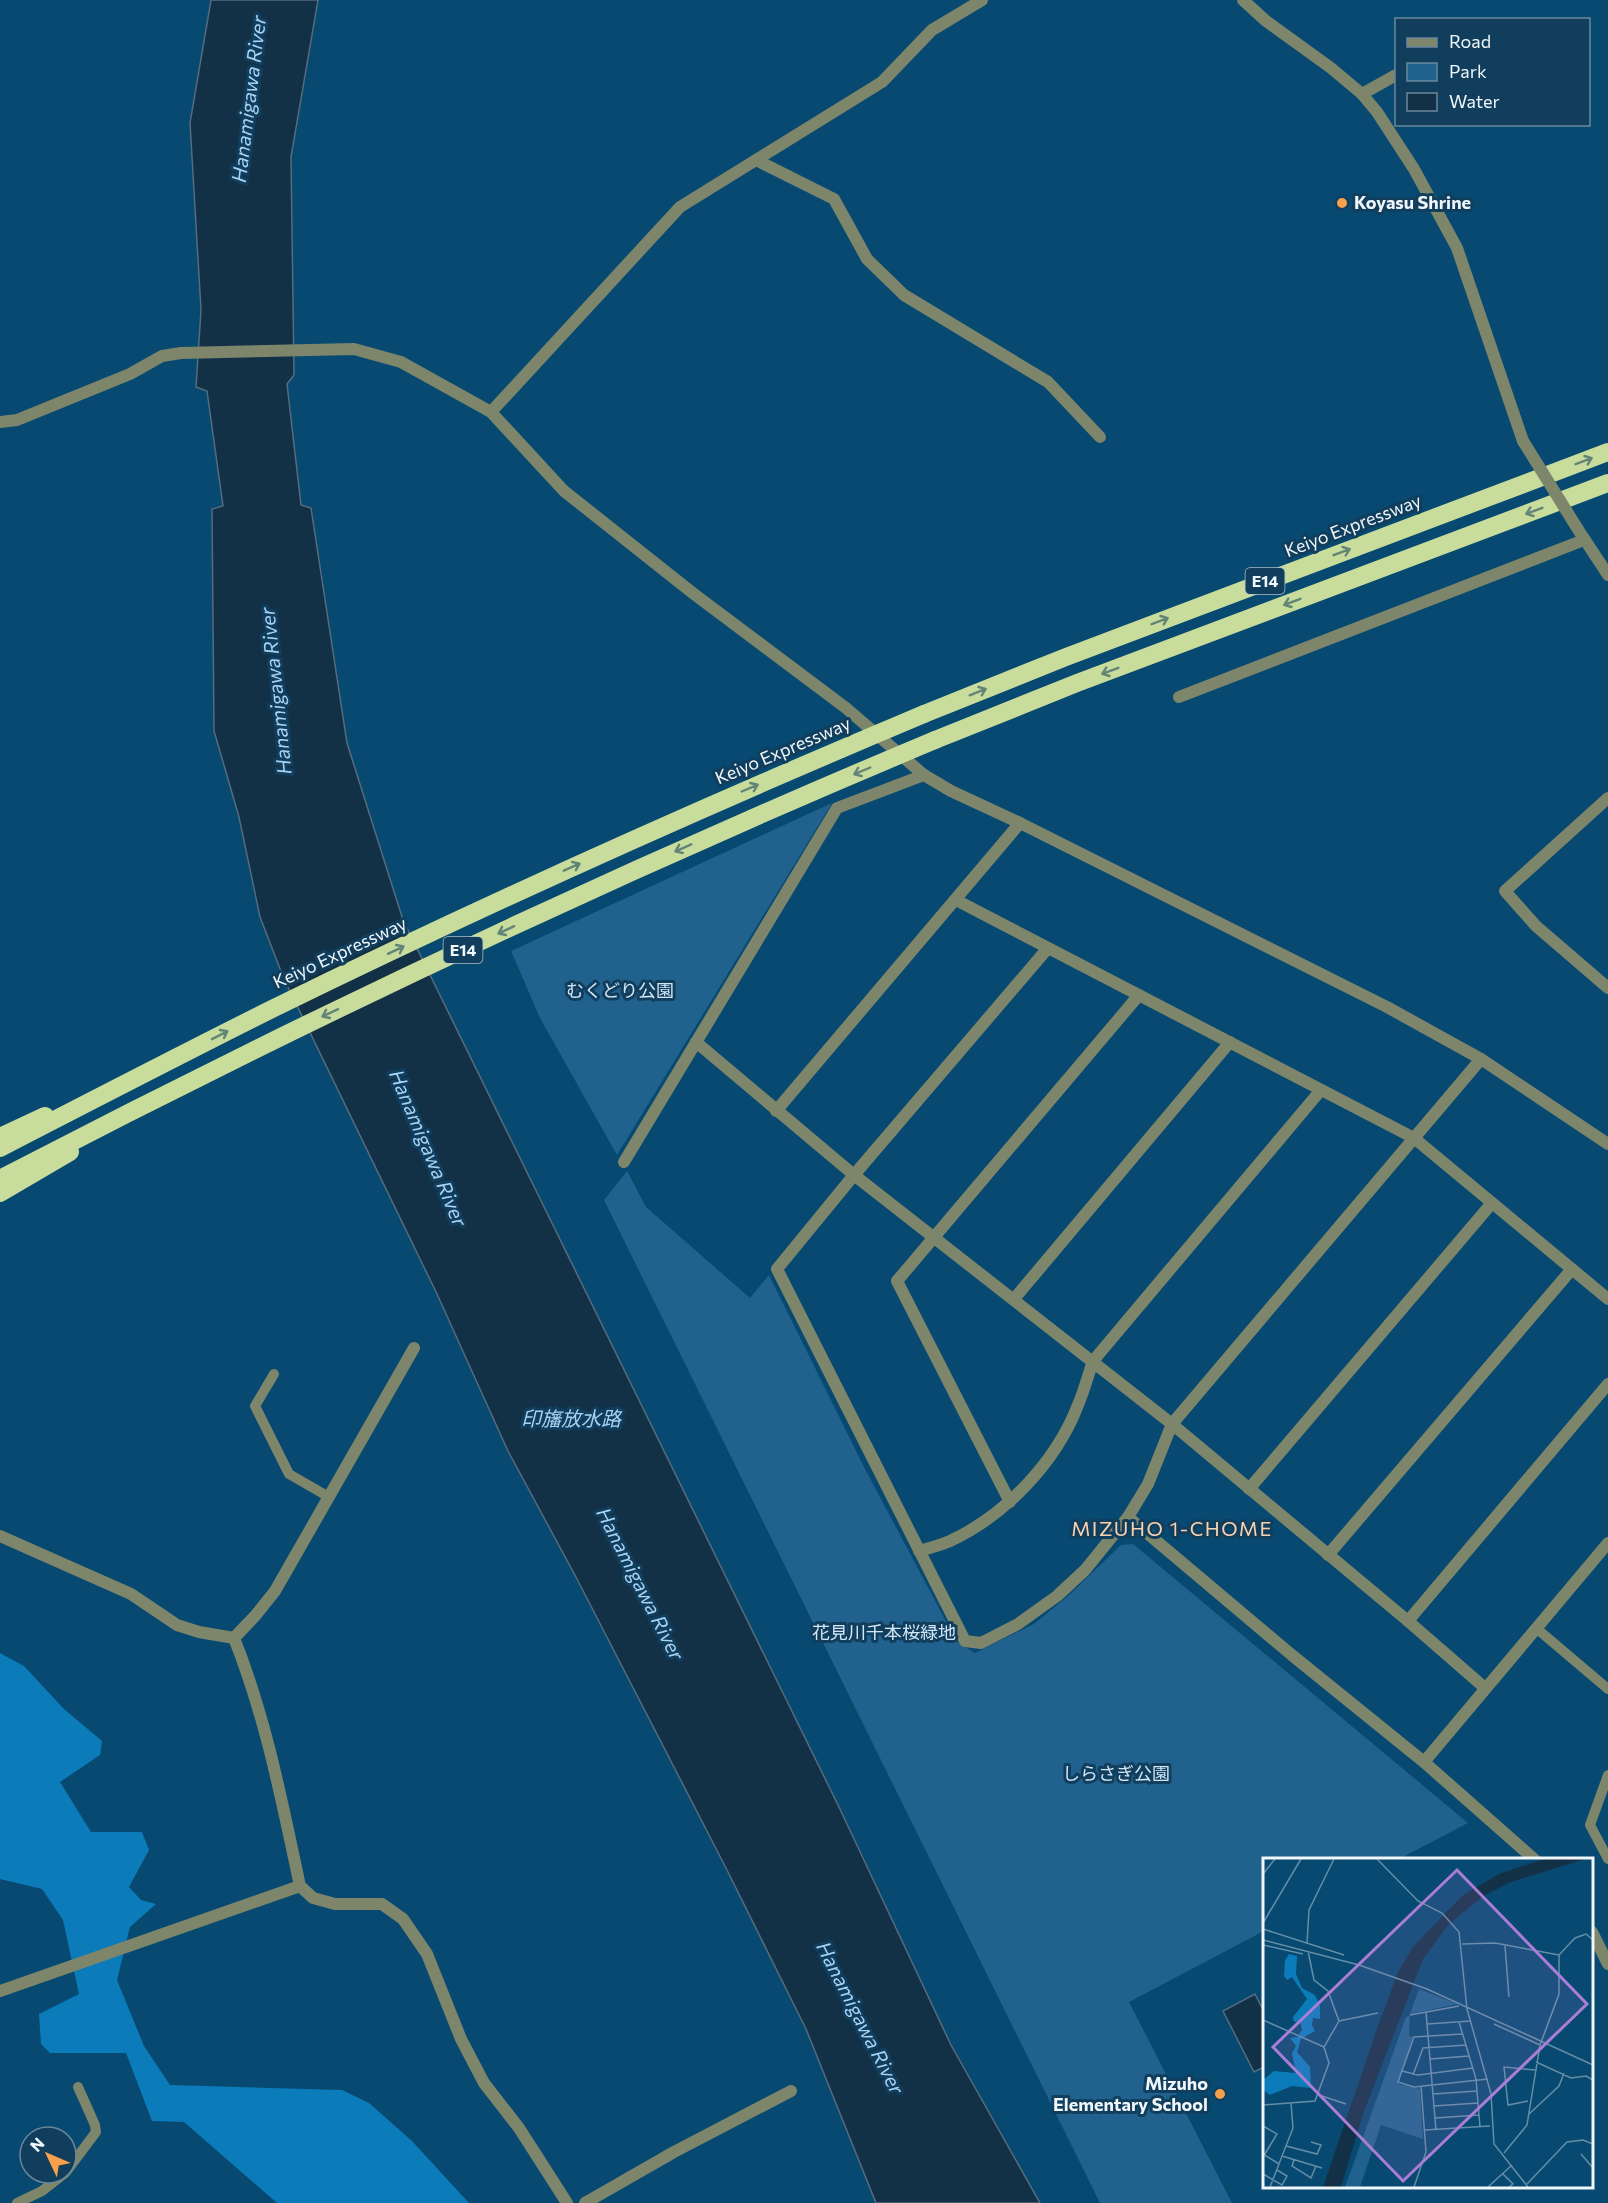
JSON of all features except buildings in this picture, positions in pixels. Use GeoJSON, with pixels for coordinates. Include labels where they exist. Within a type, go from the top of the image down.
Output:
{"type":"FeatureCollection","features":[{"type":"Feature","properties":{"kind":"highway","name":"Keiyo Expressway"},"geometry":{"type":"LineString","coordinates":[[0,1148],[276,1007],[550,877],[681,818],[924,714],[1066,657],[1608,452]]}},
{"type":"Feature","properties":{"kind":"highway","name":"E14"},"geometry":{"type":"LineString","coordinates":[[0,1179],[194,1080],[564,902],[736,824],[1077,683],[1608,483]]}},
{"type":"Feature","properties":{"kind":"highway"},"geometry":{"type":"LineString","coordinates":[[0,1137],[181,1055]]}},
{"type":"Feature","properties":{"kind":"highway"},"geometry":{"type":"LineString","coordinates":[[0,1193],[194,1080]]}},
{"type":"Feature","properties":{"kind":"street"},"geometry":{"type":"LineString","coordinates":[[491,411],[680,207],[882,82],[932,30],[982,0]]}},
{"type":"Feature","properties":{"kind":"street"},"geometry":{"type":"LineString","coordinates":[[1243,0],[1266,21],[1331,68],[1362,94],[1377,112],[1414,169],[1456,248],[1523,441],[1608,574]]}},
{"type":"Feature","properties":{"kind":"street"},"geometry":{"type":"LineString","coordinates":[[1362,94],[1395,76]]}},
{"type":"Feature","properties":{"kind":"street"},"geometry":{"type":"LineString","coordinates":[[756,160],[834,199],[867,259],[904,295],[1048,382],[1100,437]]}},
{"type":"Feature","properties":{"kind":"street"},"geometry":{"type":"LineString","coordinates":[[0,422],[17,420],[130,374],[162,356],[181,353],[354,349],[401,362],[491,411],[564,491],[694,594],[846,708],[924,775],[951,791],[1387,1007],[1481,1059],[1608,1144]]}},
{"type":"Feature","properties":{"kind":"street"},"geometry":{"type":"LineString","coordinates":[[1179,697],[1582,535]]}},
{"type":"Feature","properties":{"kind":"street"},"geometry":{"type":"LineString","coordinates":[[624,1162],[837,808],[924,775]]}},
{"type":"Feature","properties":{"kind":"street"},"geometry":{"type":"LineString","coordinates":[[1608,798],[1505,891],[1536,926],[1608,988]]}},
{"type":"Feature","properties":{"kind":"street"},"geometry":{"type":"LineString","coordinates":[[776,1111],[1020,824]]}},
{"type":"Feature","properties":{"kind":"street"},"geometry":{"type":"LineString","coordinates":[[956,900],[1414,1138],[1608,1299]]}},
{"type":"Feature","properties":{"kind":"street"},"geometry":{"type":"LineString","coordinates":[[1048,948],[777,1269],[964,1641],[981,1642],[1018,1624],[1057,1596],[1085,1570],[1128,1517],[1148,1484],[1172,1424],[1481,1059]]}},
{"type":"Feature","properties":{"kind":"street"},"geometry":{"type":"LineString","coordinates":[[1010,1502],[897,1281],[1139,995]]}},
{"type":"Feature","properties":{"kind":"street"},"geometry":{"type":"LineString","coordinates":[[696,1042],[854,1176],[1172,1424],[1485,1688]]}},
{"type":"Feature","properties":{"kind":"street"},"geometry":{"type":"LineString","coordinates":[[1014,1299],[1230,1042]]}},
{"type":"Feature","properties":{"kind":"street"},"geometry":{"type":"LineString","coordinates":[[920,1551],[951,1540],[1010,1502],[1055,1450],[1078,1406],[1093,1361],[1321,1090]]}},
{"type":"Feature","properties":{"kind":"street"},"geometry":{"type":"LineString","coordinates":[[1249,1489],[1492,1203]]}},
{"type":"Feature","properties":{"kind":"street"},"geometry":{"type":"LineString","coordinates":[[1329,1555],[1572,1269]]}},
{"type":"Feature","properties":{"kind":"street"},"geometry":{"type":"LineString","coordinates":[[234,1638],[275,1591],[414,1348]]}},
{"type":"Feature","properties":{"kind":"street"},"geometry":{"type":"LineString","coordinates":[[1408,1621],[1608,1384]]}},
{"type":"Feature","properties":{"kind":"street"},"geometry":{"type":"LineString","coordinates":[[1128,1517],[1293,1656],[1424,1762],[1533,1858]]}},
{"type":"Feature","properties":{"kind":"street"},"geometry":{"type":"LineString","coordinates":[[0,1536],[131,1594],[177,1624],[198,1632],[234,1638]]}},
{"type":"Feature","properties":{"kind":"street"},"geometry":{"type":"LineString","coordinates":[[1424,1762],[1608,1543]]}},
{"type":"Feature","properties":{"kind":"street"},"geometry":{"type":"LineString","coordinates":[[234,1638],[249,1675],[268,1740],[300,1886],[313,1898],[335,1904],[382,1904],[404,1919],[427,1954],[461,2039],[484,2083],[519,2128],[567,2203]]}},
{"type":"Feature","properties":{"kind":"street"},"geometry":{"type":"LineString","coordinates":[[0,1991],[300,1886]]}},
{"type":"Feature","properties":{"kind":"street"},"geometry":{"type":"LineString","coordinates":[[1593,1934],[1608,1964]]}},
{"type":"Feature","properties":{"kind":"street"},"geometry":{"type":"LineString","coordinates":[[585,2203],[674,2152],[791,2091]]}},
{"type":"Feature","properties":{"kind":"lane"},"geometry":{"type":"LineString","coordinates":[[274,1374],[255,1406],[289,1474],[329,1497]]}},
{"type":"Feature","properties":{"kind":"lane"},"geometry":{"type":"LineString","coordinates":[[1536,1628],[1608,1689]]}},
{"type":"Feature","properties":{"kind":"lane"},"geometry":{"type":"LineString","coordinates":[[1608,1775],[1590,1825],[1608,1859]]}},
{"type":"Feature","properties":{"kind":"lane"},"geometry":{"type":"LineString","coordinates":[[78,2087],[95,2124],[96,2132],[78,2155]]}},
{"type":"Feature","properties":{"kind":"lane"},"geometry":{"type":"LineString","coordinates":[[17,2203],[49,2185]]}},
{"type":"Feature","properties":{"kind":"green space","name":"むくどり公園"},"geometry":{"type":"Polygon","coordinates":[[[832,803],[617,1155],[540,1018],[511,951],[832,803]]]}},
{"type":"Feature","properties":{"kind":"green space"},"geometry":{"type":"Polygon","coordinates":[[[627,1171],[646,1207],[750,1298],[769,1275],[864,1467],[957,1642],[975,1653],[1034,1624],[1068,1596],[1121,1545],[1133,1544],[1468,1823],[1401,1858],[1263,1858],[1263,1932],[1129,2002],[1232,2203],[1100,2203],[604,1200],[627,1171]]]}},
{"type":"Feature","properties":{"kind":"shaded area"},"geometry":{"type":"Polygon","coordinates":[[[0,1653],[24,1666],[64,1709],[102,1741],[100,1755],[60,1782],[91,1832],[142,1832],[149,1850],[129,1887],[141,1900],[156,1904],[130,1927],[117,1980],[144,2046],[170,2085],[342,2090],[369,2103],[412,2141],[469,2203],[277,2203],[184,2122],[152,2121],[126,2053],[50,2053],[41,2044],[39,2014],[79,1994],[63,1920],[42,1889],[0,1879],[0,1653]]]}},
{"type":"Feature","properties":{"kind":"water","name":"印旛放水路"},"geometry":{"type":"Polygon","coordinates":[[[211,0],[318,0],[291,157],[294,375],[287,384],[301,505],[311,508],[347,743],[403,920],[838,1805],[951,2045],[1040,2203],[876,2203],[806,2029],[577,1579],[508,1451],[437,1294],[284,979],[260,917],[239,817],[214,731],[212,509],[223,506],[207,391],[196,387],[201,310],[190,123],[211,0]]]}},
{"type":"Feature","properties":{"kind":"water"},"geometry":{"type":"Polygon","coordinates":[[[1255,1994],[1263,2010],[1263,2068],[1254,2072],[1223,2011],[1255,1994]]]}},
{"type":"Feature","properties":{"kind":"place","name":"Koyasu Shrine"},"geometry":{"type":"Point","coordinates":[1342,203]}},
{"type":"Feature","properties":{"kind":"place","name":"Mizuho Elementary School"},"geometry":{"type":"Point","coordinates":[1220,2094]}},
{"type":"Feature","properties":{"kind":"district","name":"MIZUHO 1-CHOME"},"geometry":{"type":"Point","coordinates":[1172,1529]}},
{"type":"Feature","properties":{"kind":"water label","name":"Hanamigawa River"},"geometry":{"type":"Point","coordinates":[249,99]}},
{"type":"Feature","properties":{"kind":"water label","name":"Hanamigawa River"},"geometry":{"type":"Point","coordinates":[276,691]}},
{"type":"Feature","properties":{"kind":"water label","name":"Hanamigawa River"},"geometry":{"type":"Point","coordinates":[428,1148]}},
{"type":"Feature","properties":{"kind":"water label","name":"Hanamigawa River"},"geometry":{"type":"Point","coordinates":[640,1584]}},
{"type":"Feature","properties":{"kind":"water label","name":"Hanamigawa River"},"geometry":{"type":"Point","coordinates":[860,2018]}},
{"type":"Feature","properties":{"kind":"park label","name":"花見川千本桜緑地"},"geometry":{"type":"Point","coordinates":[884,1633]}},
{"type":"Feature","properties":{"kind":"park label","name":"しらさぎ公園"},"geometry":{"type":"Point","coordinates":[1116,1774]}}]}
